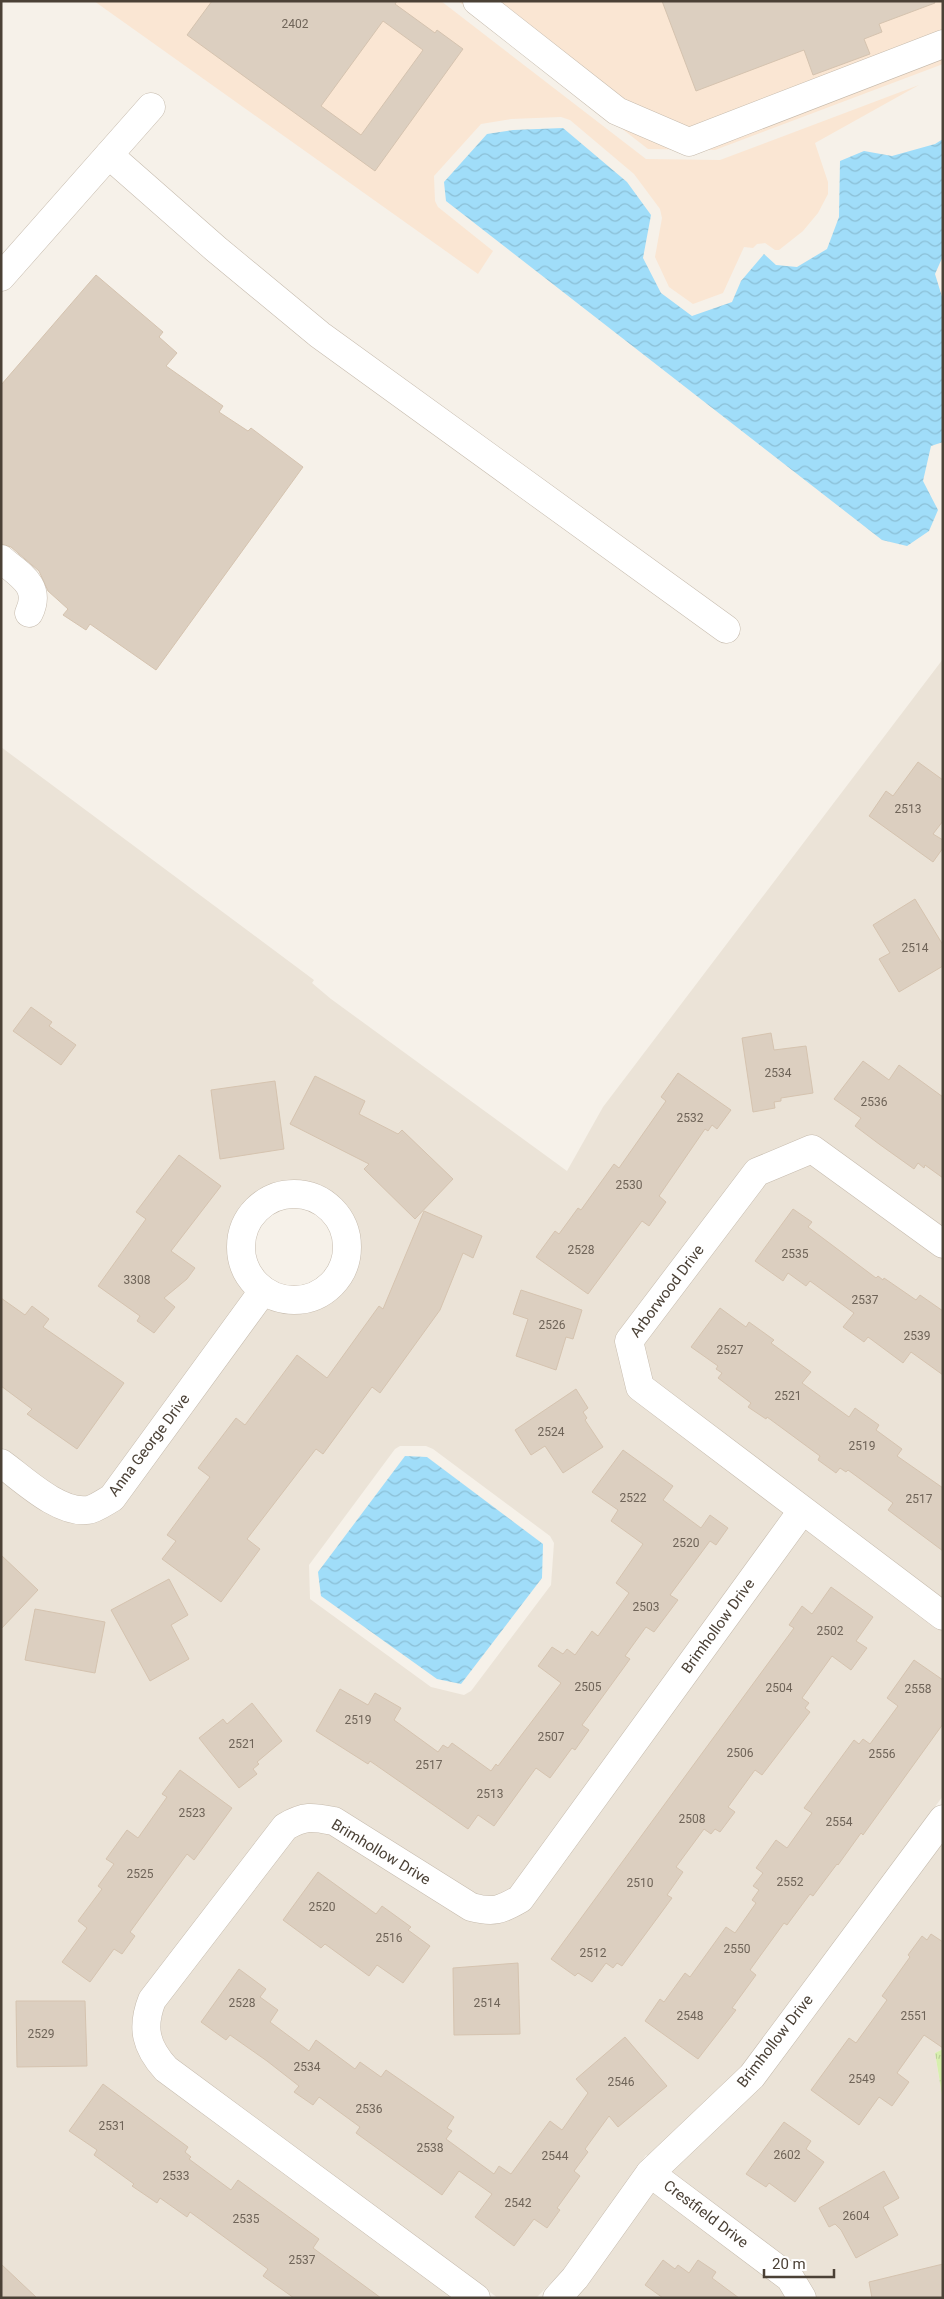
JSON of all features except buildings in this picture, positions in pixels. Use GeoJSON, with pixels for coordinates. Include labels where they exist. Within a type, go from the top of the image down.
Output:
{"type":"FeatureCollection","features":[{"type":"Feature","properties":{"kind":"street"},"geometry":{"type":"LineString","coordinates":[[477,1],[617,111],[689,142],[943,44]]}},
{"type":"Feature","properties":{"kind":"street"},"geometry":{"type":"LineString","coordinates":[[1,278],[151,107]]}},
{"type":"Feature","properties":{"kind":"street"},"geometry":{"type":"LineString","coordinates":[[109,155],[216,249],[320,335],[726,629]]}},
{"type":"Feature","properties":{"kind":"street"},"geometry":{"type":"LineString","coordinates":[[1,559],[29,583],[34,594],[34,603],[29,613]]}},
{"type":"Feature","properties":{"kind":"street","name":"Arborwood Drive"},"geometry":{"type":"LineString","coordinates":[[943,1244],[812,1149],[757,1172],[629,1341],[640,1387],[943,1616]]}},
{"type":"Feature","properties":{"kind":"street","name":"Anna George Drive"},"geometry":{"type":"LineString","coordinates":[[1,1463],[47,1497],[66,1508],[88,1510],[112,1498],[263,1291]]}},
{"type":"Feature","properties":{"kind":"street","name":"Brimhollow Drive"},"geometry":{"type":"LineString","coordinates":[[476,2298],[166,2069],[154,2056],[147,2040],[146,2016],[152,2000],[285,1827],[297,1819],[310,1817],[334,1821],[472,1907],[484,1910],[501,1910],[520,1899],[802,1511]]}},
{"type":"Feature","properties":{"kind":"street","name":"Brimhollow Drive"},"geometry":{"type":"LineString","coordinates":[[557,2298],[575,2278],[650,2173],[752,2076],[943,1819]]}},
{"type":"Feature","properties":{"kind":"street","name":"Crestfield Drive"},"geometry":{"type":"LineString","coordinates":[[650,2173],[790,2278],[802,2298]]}},
{"type":"Feature","properties":{"kind":"shaded area"},"geometry":{"type":"Polygon","coordinates":[[[94,1],[441,1],[646,159],[720,160],[919,85],[815,143],[828,182],[828,194],[818,213],[803,231],[779,250],[775,250],[765,243],[757,244],[753,248],[744,247],[723,293],[693,304],[669,287],[655,257],[662,218],[660,209],[634,174],[570,120],[561,117],[511,119],[481,124],[434,176],[435,201],[438,207],[493,251],[478,274],[94,1]]]}},
{"type":"Feature","properties":{"kind":"shaded area"},"geometry":{"type":"Polygon","coordinates":[[[458,1],[943,1],[943,64],[715,150],[648,149],[458,1]]]}},
{"type":"Feature","properties":{"kind":"shaded area"},"geometry":{"type":"Polygon","coordinates":[[[943,659],[943,1229],[819,1139],[746,1164],[618,1332],[616,1342],[627,1388],[784,1512],[511,1889],[496,1897],[476,1895],[311,1804],[293,1807],[274,1818],[142,1992],[134,2010],[135,2044],[145,2063],[455,2298],[1,2298],[1,1478],[40,1507],[123,1506],[268,1308],[289,1313],[306,1312],[318,1309],[335,1300],[354,1278],[360,1247],[358,1231],[350,1212],[339,1199],[325,1189],[295,1181],[278,1183],[260,1190],[238,1210],[231,1225],[228,1241],[228,1257],[233,1273],[246,1292],[102,1488],[84,1497],[68,1495],[1,1448],[1,747],[314,980],[312,983],[331,999],[567,1171],[603,1107],[943,659]],[[400,1446],[395,1449],[309,1565],[310,1599],[431,1687],[464,1695],[471,1691],[551,1585],[554,1543],[550,1536],[433,1449],[426,1446],[400,1446]]]}},
{"type":"Feature","properties":{"kind":"shaded area"},"geometry":{"type":"Polygon","coordinates":[[[812,1163],[943,1259],[943,1601],[651,1380],[643,1345],[766,1183],[812,1163]]]}},
{"type":"Feature","properties":{"kind":"shaded area"},"geometry":{"type":"Polygon","coordinates":[[[806,1529],[943,1631],[943,1796],[742,2067],[648,2156],[646,2155],[564,2270],[536,2298],[498,2298],[174,2060],[160,2039],[159,2020],[164,2007],[294,1837],[311,1830],[330,1833],[486,1923],[508,1921],[528,1910],[806,1529]]]}},
{"type":"Feature","properties":{"kind":"shaded area"},"geometry":{"type":"Polygon","coordinates":[[[943,1842],[943,2049],[935,2053],[943,2101],[943,2298],[816,2298],[802,2273],[670,2173],[943,1842]]]}},
{"type":"Feature","properties":{"kind":"shaded area"},"geometry":{"type":"Polygon","coordinates":[[[654,2191],[780,2286],[787,2298],[575,2298],[654,2191]]]}},
{"type":"Feature","properties":{"kind":"green space"},"geometry":{"type":"Polygon","coordinates":[[[943,2049],[943,2101],[935,2053],[943,2049]]]}},
{"type":"Feature","properties":{"kind":"water"},"geometry":{"type":"Polygon","coordinates":[[[563,128],[627,182],[651,215],[643,258],[661,293],[692,316],[732,302],[741,281],[764,254],[776,265],[797,267],[827,249],[839,217],[840,161],[864,151],[892,156],[935,144],[943,139],[943,256],[935,274],[943,300],[943,442],[931,446],[923,481],[938,510],[929,531],[907,546],[882,540],[446,201],[444,182],[487,134],[513,130],[563,128]]]}},
{"type":"Feature","properties":{"kind":"water"},"geometry":{"type":"Polygon","coordinates":[[[405,1456],[427,1457],[543,1544],[542,1578],[461,1684],[437,1679],[321,1596],[318,1572],[405,1456]]]}}]}
